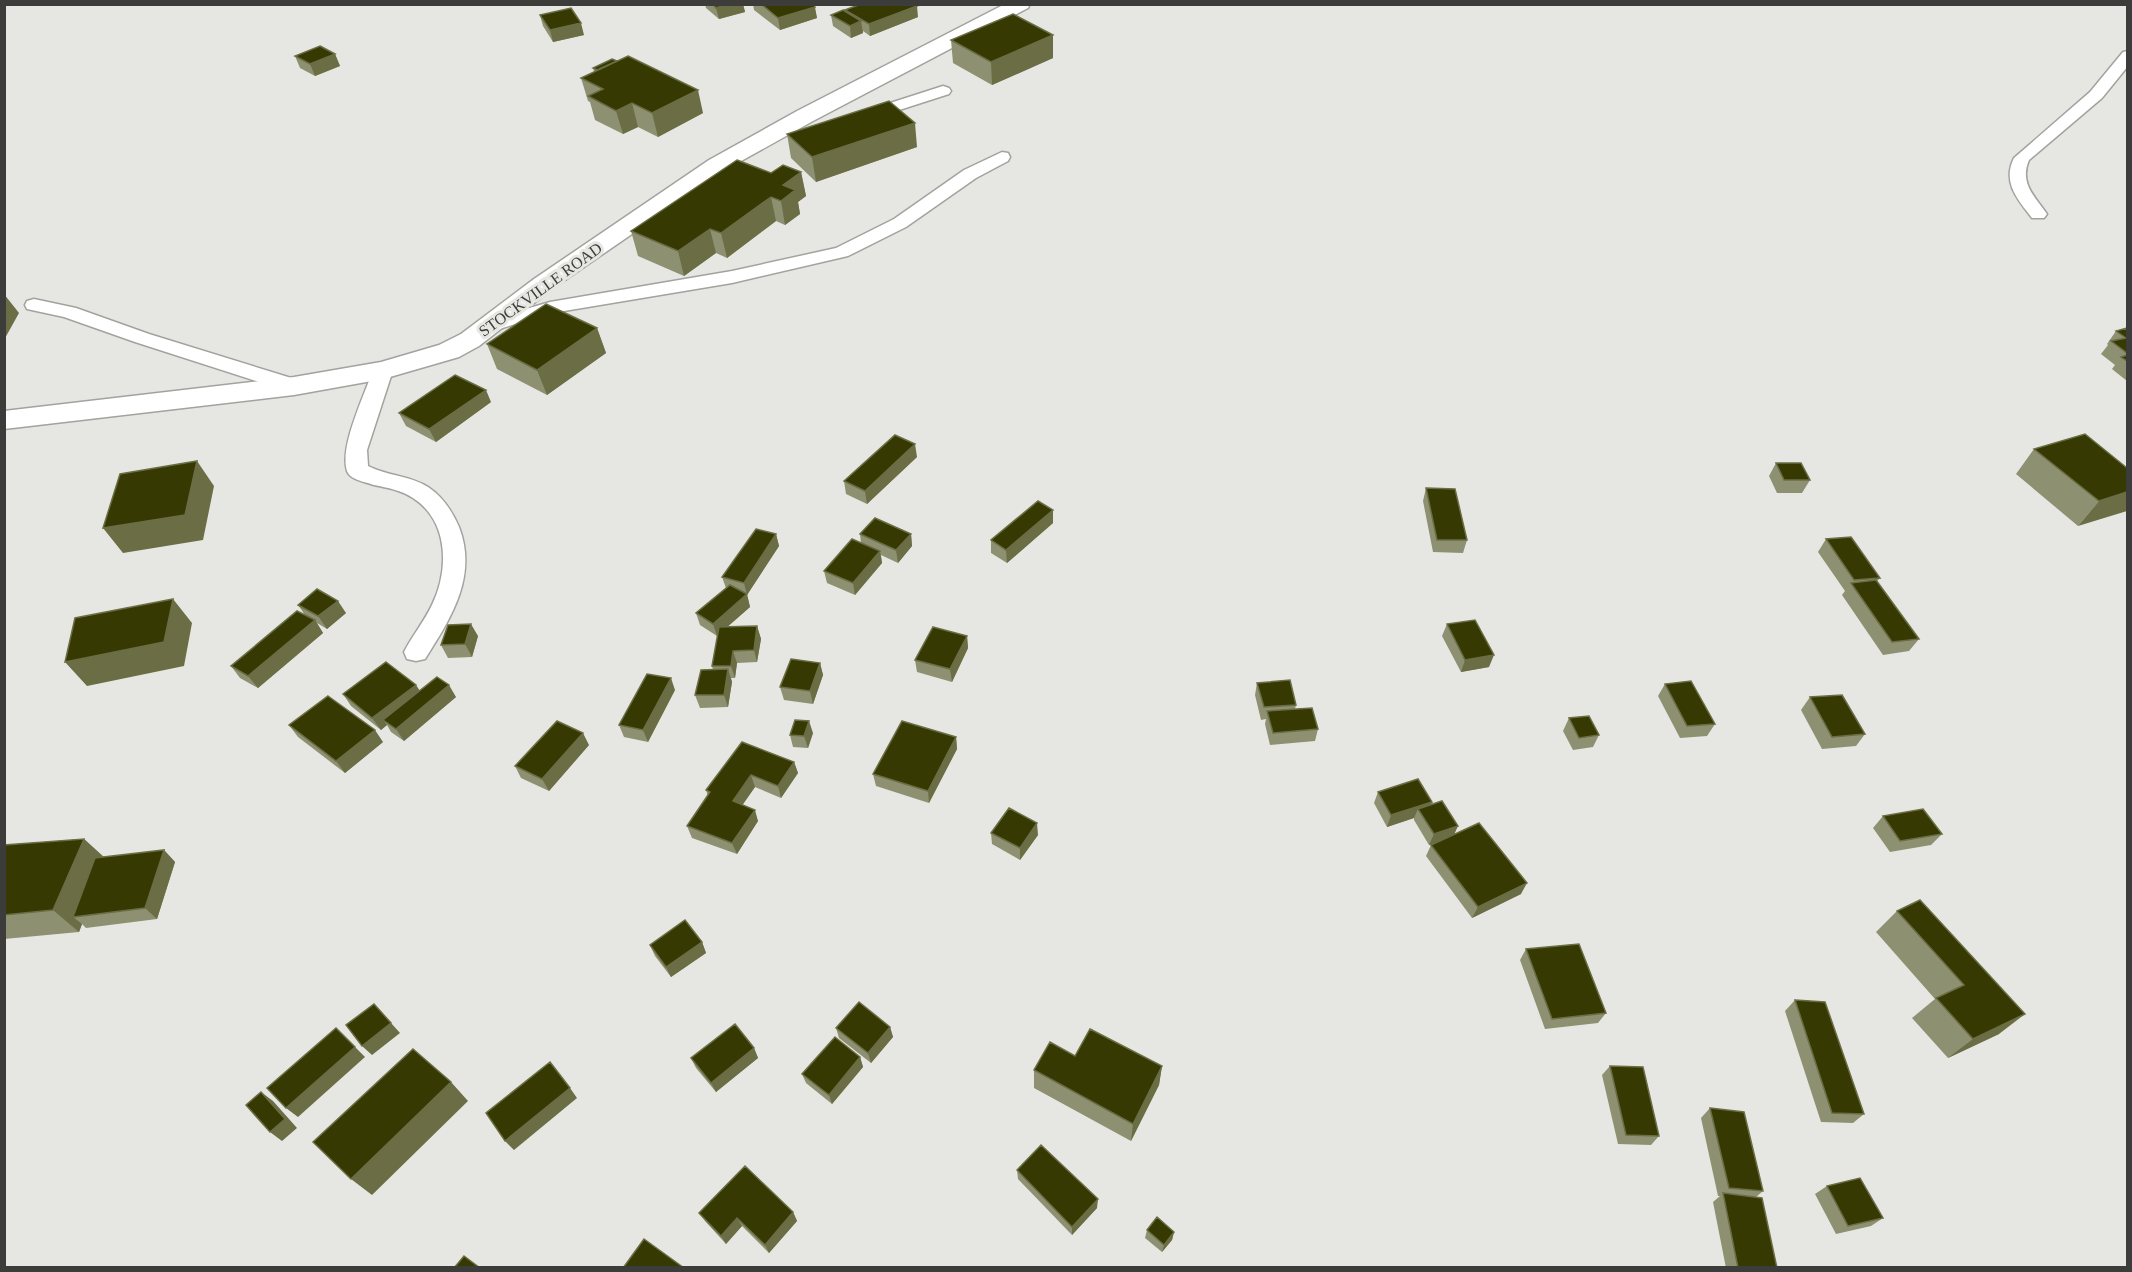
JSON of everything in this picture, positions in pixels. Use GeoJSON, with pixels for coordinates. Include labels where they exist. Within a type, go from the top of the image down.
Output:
{"type":"FeatureCollection","features":[{"type":"Feature","properties":{"kind":"street","name":"STOCKVILLE ROAD"},"geometry":{"type":"LineString","coordinates":[[4,420],[294,386],[383,370],[449,351],[470,340],[543,284],[717,165],[1021,4]]}},
{"type":"Feature","properties":{"kind":"lane"},"geometry":{"type":"LineString","coordinates":[[2038,214],[2017,185],[2015,177],[2018,165],[2022,158],[2096,95],[2127,55]]}},
{"type":"Feature","properties":{"kind":"lane"},"geometry":{"type":"LineString","coordinates":[[851,119],[895,108],[943,91]]}},
{"type":"Feature","properties":{"kind":"lane"},"geometry":{"type":"LineString","coordinates":[[769,136],[816,127]]}},
{"type":"Feature","properties":{"kind":"lane"},"geometry":{"type":"LineString","coordinates":[[489,326],[561,306],[732,277],[842,252],[900,224],[970,174],[1002,157]]}},
{"type":"Feature","properties":{"kind":"lane"},"geometry":{"type":"LineString","coordinates":[[34,305],[69,312],[142,338],[294,386]]}},
{"type":"Feature","properties":{"kind":"lane"},"geometry":{"type":"LineString","coordinates":[[383,370],[356,450],[357,470],[367,476],[412,488],[429,498],[442,514],[453,536],[457,557],[453,583],[440,615],[416,652]]}},
{"type":"Feature","properties":{"kind":"building"},"geometry":{"type":"Polygon","coordinates":[[[713,4],[728,4],[716,8],[713,4]]]}},
{"type":"Feature","properties":{"kind":"building"},"geometry":{"type":"Polygon","coordinates":[[[761,4],[813,4],[815,7],[778,18],[761,4]]]}},
{"type":"Feature","properties":{"kind":"building"},"geometry":{"type":"Polygon","coordinates":[[[861,4],[914,4],[917,6],[869,24],[845,10],[861,4]]]}},
{"type":"Feature","properties":{"kind":"building"},"geometry":{"type":"Polygon","coordinates":[[[571,8],[581,23],[550,30],[540,15],[571,8]]]}},
{"type":"Feature","properties":{"kind":"building"},"geometry":{"type":"Polygon","coordinates":[[[843,10],[861,21],[850,26],[831,15],[843,10]]]}},
{"type":"Feature","properties":{"kind":"building"},"geometry":{"type":"Polygon","coordinates":[[[1013,14],[1053,35],[991,62],[951,40],[1013,14]]]}},
{"type":"Feature","properties":{"kind":"building"},"geometry":{"type":"Polygon","coordinates":[[[320,46],[335,54],[310,64],[295,56],[320,46]]]}},
{"type":"Feature","properties":{"kind":"building"},"geometry":{"type":"Polygon","coordinates":[[[628,56],[698,90],[652,113],[632,103],[616,111],[588,96],[603,89],[581,78],[628,56]]]}},
{"type":"Feature","properties":{"kind":"building"},"geometry":{"type":"Polygon","coordinates":[[[612,59],[617,61],[597,70],[593,68],[612,59]]]}},
{"type":"Feature","properties":{"kind":"building"},"geometry":{"type":"Polygon","coordinates":[[[889,101],[915,123],[812,157],[787,134],[889,101]]]}},
{"type":"Feature","properties":{"kind":"building"},"geometry":{"type":"Polygon","coordinates":[[[737,160],[771,173],[783,165],[801,172],[783,185],[795,190],[781,201],[771,197],[721,233],[710,229],[678,251],[631,231],[737,160]]]}},
{"type":"Feature","properties":{"kind":"building"},"geometry":{"type":"Polygon","coordinates":[[[546,304],[597,328],[537,370],[487,344],[546,304]]]}},
{"type":"Feature","properties":{"kind":"building"},"geometry":{"type":"Polygon","coordinates":[[[2127,328],[2127,353],[2111,341],[2126,338],[2116,331],[2127,328]]]}},
{"type":"Feature","properties":{"kind":"building"},"geometry":{"type":"Polygon","coordinates":[[[455,375],[486,390],[429,429],[399,413],[455,375]]]}},
{"type":"Feature","properties":{"kind":"building"},"geometry":{"type":"Polygon","coordinates":[[[2085,434],[2127,468],[2127,492],[2099,501],[2034,449],[2085,434]]]}},
{"type":"Feature","properties":{"kind":"building"},"geometry":{"type":"Polygon","coordinates":[[[895,435],[915,444],[865,491],[844,481],[895,435]]]}},
{"type":"Feature","properties":{"kind":"building"},"geometry":{"type":"Polygon","coordinates":[[[197,461],[185,515],[103,528],[120,474],[197,461]]]}},
{"type":"Feature","properties":{"kind":"building"},"geometry":{"type":"Polygon","coordinates":[[[1776,463],[1801,463],[1810,480],[1784,480],[1776,463]]]}},
{"type":"Feature","properties":{"kind":"building"},"geometry":{"type":"Polygon","coordinates":[[[1426,488],[1455,489],[1467,540],[1437,540],[1426,488]]]}},
{"type":"Feature","properties":{"kind":"building"},"geometry":{"type":"Polygon","coordinates":[[[1038,501],[1053,510],[1006,550],[991,540],[1038,501]]]}},
{"type":"Feature","properties":{"kind":"building"},"geometry":{"type":"Polygon","coordinates":[[[875,518],[911,534],[896,550],[860,534],[875,518]]]}},
{"type":"Feature","properties":{"kind":"building"},"geometry":{"type":"Polygon","coordinates":[[[756,529],[776,534],[744,583],[722,577],[756,529]]]}},
{"type":"Feature","properties":{"kind":"building"},"geometry":{"type":"Polygon","coordinates":[[[1851,537],[1880,578],[1854,580],[1826,539],[1851,537]]]}},
{"type":"Feature","properties":{"kind":"building"},"geometry":{"type":"Polygon","coordinates":[[[852,539],[880,551],[853,583],[824,571],[852,539]]]}},
{"type":"Feature","properties":{"kind":"building"},"geometry":{"type":"Polygon","coordinates":[[[1876,580],[1919,639],[1892,642],[1851,583],[1876,580]]]}},
{"type":"Feature","properties":{"kind":"building"},"geometry":{"type":"Polygon","coordinates":[[[730,585],[747,594],[713,624],[696,613],[730,585]]]}},
{"type":"Feature","properties":{"kind":"building"},"geometry":{"type":"Polygon","coordinates":[[[317,589],[338,601],[318,616],[298,605],[317,589]]]}},
{"type":"Feature","properties":{"kind":"building"},"geometry":{"type":"Polygon","coordinates":[[[173,599],[164,642],[65,662],[75,618],[173,599]]]}},
{"type":"Feature","properties":{"kind":"building"},"geometry":{"type":"Polygon","coordinates":[[[297,611],[315,620],[248,676],[231,666],[297,611]]]}},
{"type":"Feature","properties":{"kind":"building"},"geometry":{"type":"Polygon","coordinates":[[[1475,620],[1494,655],[1465,660],[1447,624],[1475,620]]]}},
{"type":"Feature","properties":{"kind":"building"},"geometry":{"type":"Polygon","coordinates":[[[471,624],[465,644],[441,645],[448,625],[471,624]]]}},
{"type":"Feature","properties":{"kind":"building"},"geometry":{"type":"Polygon","coordinates":[[[757,626],[754,650],[733,651],[731,666],[712,666],[719,627],[757,626]]]}},
{"type":"Feature","properties":{"kind":"building"},"geometry":{"type":"Polygon","coordinates":[[[933,627],[967,636],[950,669],[915,660],[933,627]]]}},
{"type":"Feature","properties":{"kind":"building"},"geometry":{"type":"Polygon","coordinates":[[[791,659],[820,663],[810,691],[780,687],[791,659]]]}},
{"type":"Feature","properties":{"kind":"building"},"geometry":{"type":"Polygon","coordinates":[[[386,662],[416,685],[372,718],[343,694],[386,662]]]}},
{"type":"Feature","properties":{"kind":"building"},"geometry":{"type":"Polygon","coordinates":[[[728,669],[724,695],[695,695],[701,670],[728,669]]]}},
{"type":"Feature","properties":{"kind":"building"},"geometry":{"type":"Polygon","coordinates":[[[647,674],[671,678],[643,730],[619,725],[647,674]]]}},
{"type":"Feature","properties":{"kind":"building"},"geometry":{"type":"Polygon","coordinates":[[[437,677],[449,685],[396,729],[383,720],[437,677]]]}},
{"type":"Feature","properties":{"kind":"building"},"geometry":{"type":"Polygon","coordinates":[[[1290,680],[1296,705],[1264,707],[1257,683],[1290,680]]]}},
{"type":"Feature","properties":{"kind":"building"},"geometry":{"type":"Polygon","coordinates":[[[1691,681],[1715,724],[1687,726],[1665,684],[1691,681]]]}},
{"type":"Feature","properties":{"kind":"building"},"geometry":{"type":"Polygon","coordinates":[[[1842,695],[1865,734],[1832,737],[1810,697],[1842,695]]]}},
{"type":"Feature","properties":{"kind":"building"},"geometry":{"type":"Polygon","coordinates":[[[328,696],[375,730],[336,761],[289,725],[328,696]]]}},
{"type":"Feature","properties":{"kind":"building"},"geometry":{"type":"Polygon","coordinates":[[[1312,708],[1318,729],[1273,733],[1267,711],[1312,708]]]}},
{"type":"Feature","properties":{"kind":"building"},"geometry":{"type":"Polygon","coordinates":[[[1589,716],[1599,735],[1579,738],[1569,718],[1589,716]]]}},
{"type":"Feature","properties":{"kind":"building"},"geometry":{"type":"Polygon","coordinates":[[[795,720],[809,721],[804,736],[790,735],[795,720]]]}},
{"type":"Feature","properties":{"kind":"building"},"geometry":{"type":"Polygon","coordinates":[[[557,721],[583,733],[542,779],[515,766],[557,721]]]}},
{"type":"Feature","properties":{"kind":"building"},"geometry":{"type":"Polygon","coordinates":[[[902,721],[956,737],[928,791],[873,774],[902,721]]]}},
{"type":"Feature","properties":{"kind":"building"},"geometry":{"type":"Polygon","coordinates":[[[742,742],[794,762],[778,786],[751,775],[733,801],[755,810],[732,843],[687,826],[710,792],[706,790],[742,742]]]}},
{"type":"Feature","properties":{"kind":"building"},"geometry":{"type":"Polygon","coordinates":[[[1418,779],[1432,802],[1391,815],[1378,792],[1418,779]]]}},
{"type":"Feature","properties":{"kind":"building"},"geometry":{"type":"Polygon","coordinates":[[[1442,801],[1458,826],[1434,834],[1418,809],[1442,801]]]}},
{"type":"Feature","properties":{"kind":"building"},"geometry":{"type":"Polygon","coordinates":[[[1009,808],[1037,823],[1020,848],[991,833],[1009,808]]]}},
{"type":"Feature","properties":{"kind":"building"},"geometry":{"type":"Polygon","coordinates":[[[1923,809],[1942,834],[1900,841],[1883,816],[1923,809]]]}},
{"type":"Feature","properties":{"kind":"building"},"geometry":{"type":"Polygon","coordinates":[[[1479,823],[1527,883],[1478,907],[1431,845],[1479,823]]]}},
{"type":"Feature","properties":{"kind":"building"},"geometry":{"type":"Polygon","coordinates":[[[84,839],[53,910],[4,915],[4,845],[84,839]]]}},
{"type":"Feature","properties":{"kind":"building"},"geometry":{"type":"Polygon","coordinates":[[[164,850],[145,908],[73,917],[95,858],[164,850]]]}},
{"type":"Feature","properties":{"kind":"building"},"geometry":{"type":"Polygon","coordinates":[[[1920,900],[2025,1014],[1973,1039],[1936,998],[1964,985],[1897,911],[1920,900]]]}},
{"type":"Feature","properties":{"kind":"building"},"geometry":{"type":"Polygon","coordinates":[[[685,920],[702,942],[666,967],[650,945],[685,920]]]}},
{"type":"Feature","properties":{"kind":"building"},"geometry":{"type":"Polygon","coordinates":[[[1579,944],[1606,1013],[1552,1019],[1526,949],[1579,944]]]}},
{"type":"Feature","properties":{"kind":"building"},"geometry":{"type":"Polygon","coordinates":[[[1795,1000],[1825,1002],[1864,1114],[1832,1113],[1795,1000]]]}},
{"type":"Feature","properties":{"kind":"building"},"geometry":{"type":"Polygon","coordinates":[[[859,1002],[890,1027],[868,1053],[836,1028],[859,1002]]]}},
{"type":"Feature","properties":{"kind":"building"},"geometry":{"type":"Polygon","coordinates":[[[374,1004],[391,1023],[362,1046],[346,1025],[374,1004]]]}},
{"type":"Feature","properties":{"kind":"building"},"geometry":{"type":"Polygon","coordinates":[[[735,1024],[754,1048],[711,1083],[691,1058],[735,1024]]]}},
{"type":"Feature","properties":{"kind":"building"},"geometry":{"type":"Polygon","coordinates":[[[336,1028],[355,1047],[286,1108],[267,1088],[336,1028]]]}},
{"type":"Feature","properties":{"kind":"building"},"geometry":{"type":"Polygon","coordinates":[[[1090,1029],[1162,1066],[1133,1124],[1034,1070],[1050,1042],[1075,1056],[1090,1029]]]}},
{"type":"Feature","properties":{"kind":"building"},"geometry":{"type":"Polygon","coordinates":[[[835,1037],[860,1057],[829,1095],[802,1074],[835,1037]]]}},
{"type":"Feature","properties":{"kind":"building"},"geometry":{"type":"Polygon","coordinates":[[[413,1049],[451,1082],[351,1179],[313,1142],[413,1049]]]}},
{"type":"Feature","properties":{"kind":"building"},"geometry":{"type":"Polygon","coordinates":[[[550,1062],[570,1088],[505,1141],[486,1113],[550,1062]]]}},
{"type":"Feature","properties":{"kind":"building"},"geometry":{"type":"Polygon","coordinates":[[[1610,1066],[1643,1067],[1659,1136],[1626,1135],[1610,1066]]]}},
{"type":"Feature","properties":{"kind":"building"},"geometry":{"type":"Polygon","coordinates":[[[261,1092],[285,1119],[270,1132],[246,1105],[261,1092]]]}},
{"type":"Feature","properties":{"kind":"building"},"geometry":{"type":"Polygon","coordinates":[[[1710,1108],[1744,1112],[1763,1191],[1729,1188],[1710,1108]]]}},
{"type":"Feature","properties":{"kind":"building"},"geometry":{"type":"Polygon","coordinates":[[[1041,1145],[1098,1199],[1072,1227],[1017,1170],[1041,1145]]]}},
{"type":"Feature","properties":{"kind":"building"},"geometry":{"type":"Polygon","coordinates":[[[745,1166],[793,1212],[765,1245],[737,1218],[721,1236],[699,1213],[745,1166]]]}},
{"type":"Feature","properties":{"kind":"building"},"geometry":{"type":"Polygon","coordinates":[[[1860,1178],[1883,1218],[1848,1226],[1827,1186],[1860,1178]]]}},
{"type":"Feature","properties":{"kind":"building"},"geometry":{"type":"Polygon","coordinates":[[[1723,1193],[1762,1198],[1777,1268],[1738,1268],[1723,1193]]]}},
{"type":"Feature","properties":{"kind":"building"},"geometry":{"type":"Polygon","coordinates":[[[1157,1217],[1174,1232],[1164,1245],[1147,1230],[1157,1217]]]}},
{"type":"Feature","properties":{"kind":"building"},"geometry":{"type":"Polygon","coordinates":[[[644,1239],[684,1268],[623,1268],[644,1239]]]}},
{"type":"Feature","properties":{"kind":"building"},"geometry":{"type":"Polygon","coordinates":[[[464,1256],[480,1268],[454,1268],[464,1256]]]}}]}
